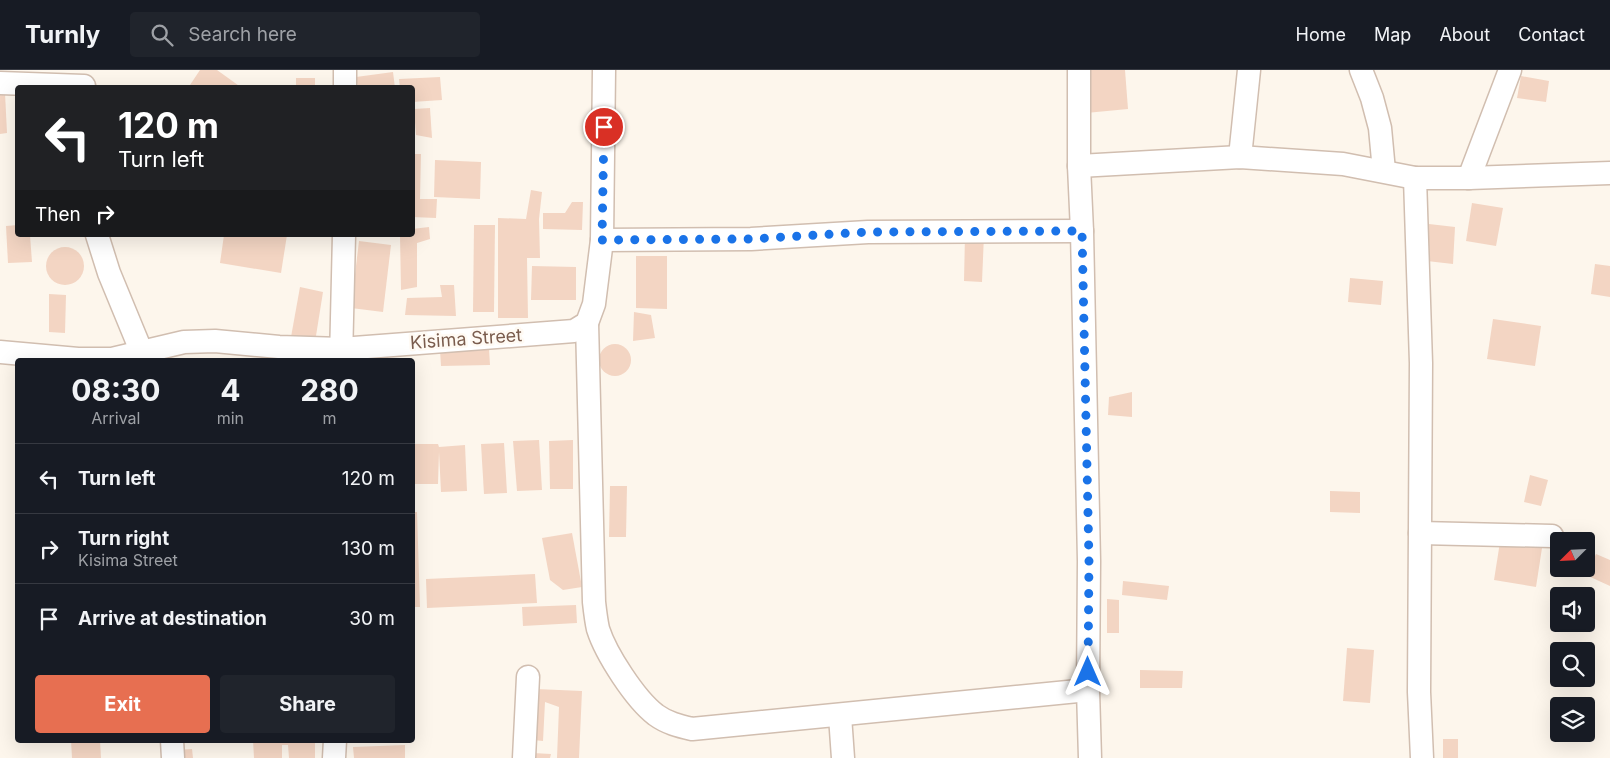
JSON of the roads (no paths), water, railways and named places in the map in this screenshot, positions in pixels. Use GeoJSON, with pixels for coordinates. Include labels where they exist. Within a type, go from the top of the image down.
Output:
{"type":"FeatureCollection","features":[{"type":"Feature","properties":{"kind":"street"},"geometry":{"type":"LineString","coordinates":[[345,70],[345,85]]}},
{"type":"Feature","properties":{"kind":"street"},"geometry":{"type":"LineString","coordinates":[[604,70],[602,240],[594,304],[587,323],[594,602],[598,629],[614,662],[638,698],[656,715],[674,726],[692,729],[840,716],[1088,690]]}},
{"type":"Feature","properties":{"kind":"street"},"geometry":{"type":"LineString","coordinates":[[1078,70],[1078,166],[1082,231],[1089,561],[1088,690],[1090,758]]}},
{"type":"Feature","properties":{"kind":"street"},"geometry":{"type":"LineString","coordinates":[[1240,157],[1249,70]]}},
{"type":"Feature","properties":{"kind":"street"},"geometry":{"type":"LineString","coordinates":[[1361,70],[1372,98],[1380,128],[1384,171]]}},
{"type":"Feature","properties":{"kind":"street"},"geometry":{"type":"LineString","coordinates":[[1469,178],[1510,70]]}},
{"type":"Feature","properties":{"kind":"street"},"geometry":{"type":"LineString","coordinates":[[0,83],[84,81]]}},
{"type":"Feature","properties":{"kind":"street"},"geometry":{"type":"LineString","coordinates":[[1078,166],[1240,157],[1343,164],[1416,178],[1610,173]]}},
{"type":"Feature","properties":{"kind":"street"},"geometry":{"type":"LineString","coordinates":[[1416,178],[1421,363],[1419,692],[1422,758]]}},
{"type":"Feature","properties":{"kind":"street"},"geometry":{"type":"LineString","coordinates":[[602,240],[750,239],[868,232],[1082,231]]}},
{"type":"Feature","properties":{"kind":"street"},"geometry":{"type":"LineString","coordinates":[[98,237],[142,353]]}},
{"type":"Feature","properties":{"kind":"street"},"geometry":{"type":"LineString","coordinates":[[341,355],[344,237]]}},
{"type":"Feature","properties":{"kind":"street","name":"Kisima Street"},"geometry":{"type":"LineString","coordinates":[[117,358],[184,342],[216,341],[341,355],[561,333],[574,331],[587,323]]}},
{"type":"Feature","properties":{"kind":"street","name":"Kisima Street"},"geometry":{"type":"LineString","coordinates":[[0,352],[67,358]]}},
{"type":"Feature","properties":{"kind":"street"},"geometry":{"type":"LineString","coordinates":[[1420,533],[1550,536]]}},
{"type":"Feature","properties":{"kind":"street"},"geometry":{"type":"LineString","coordinates":[[524,758],[528,677]]}},
{"type":"Feature","properties":{"kind":"street"},"geometry":{"type":"LineString","coordinates":[[840,716],[843,758]]}},
{"type":"Feature","properties":{"kind":"street"},"geometry":{"type":"LineString","coordinates":[[172,743],[173,758]]}},
{"type":"Feature","properties":{"kind":"street"},"geometry":{"type":"LineString","coordinates":[[334,758],[335,743]]}}]}
